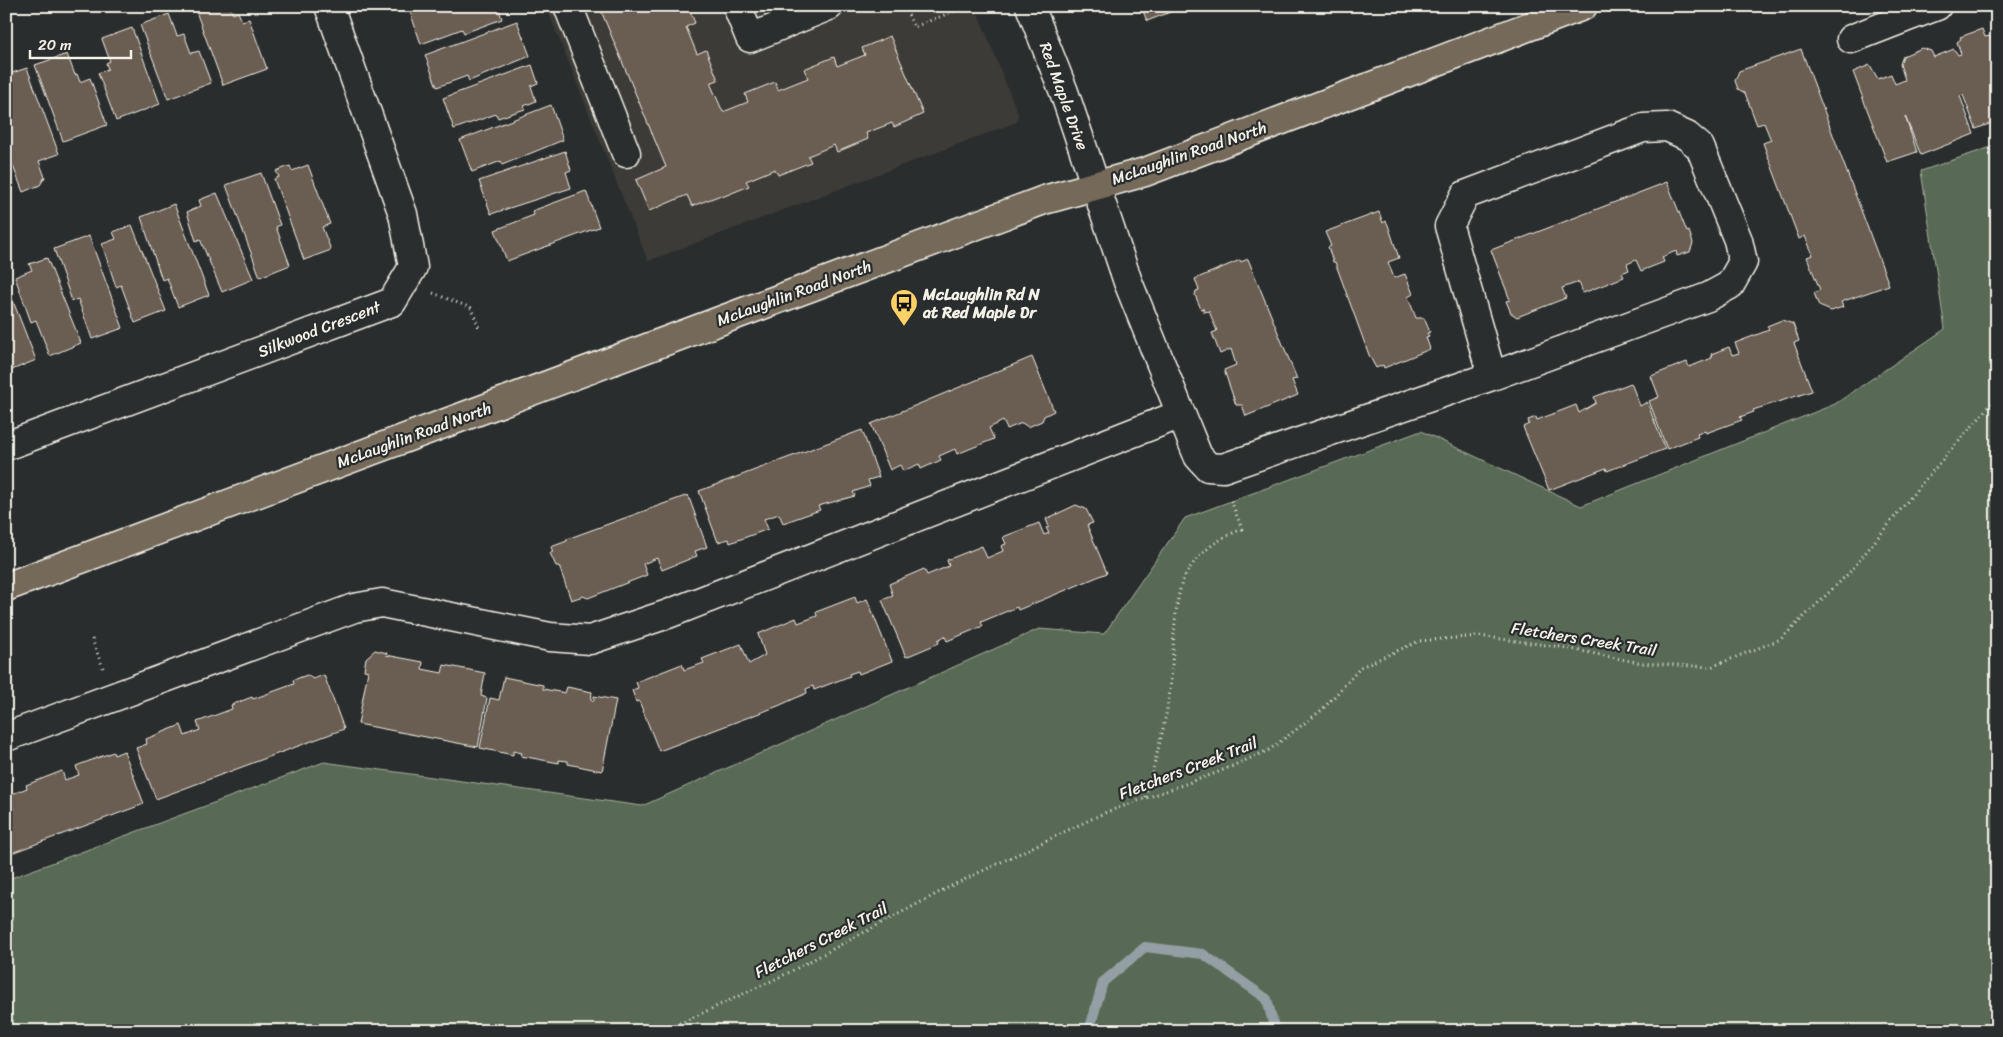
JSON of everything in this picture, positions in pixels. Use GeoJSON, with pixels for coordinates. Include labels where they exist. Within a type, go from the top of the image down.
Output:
{"type":"FeatureCollection","features":[{"type":"Feature","properties":{"kind":"main road","name":"McLaughlin Road North"},"geometry":{"type":"LineString","coordinates":[[6,587],[1044,200],[1145,172],[1583,6]]}},
{"type":"Feature","properties":{"kind":"street","name":"Silkwood Crescent"},"geometry":{"type":"LineString","coordinates":[[6,446],[392,302],[412,267],[403,214],[329,6]]}},
{"type":"Feature","properties":{"kind":"street"},"geometry":{"type":"LineString","coordinates":[[568,6],[626,153]]}},
{"type":"Feature","properties":{"kind":"street"},"geometry":{"type":"LineString","coordinates":[[737,6],[750,38],[829,6]]}},
{"type":"Feature","properties":{"kind":"street","name":"Red Maple Drive"},"geometry":{"type":"LineString","coordinates":[[1030,6],[1064,92],[1128,282],[1198,456],[1208,467],[1223,468],[1492,376],[1708,297],[1730,286],[1742,262],[1738,240],[1700,147],[1687,136],[1667,127],[1643,128],[1465,195],[1449,226],[1492,376]]}},
{"type":"Feature","properties":{"kind":"street"},"geometry":{"type":"LineString","coordinates":[[1851,39],[1903,12],[1937,6]]}},
{"type":"Feature","properties":{"kind":"street"},"geometry":{"type":"LineString","coordinates":[[6,737],[354,608],[382,603],[550,636],[590,640],[668,614],[1181,414]]}},
{"type":"Feature","properties":{"kind":"path"},"geometry":{"type":"LineString","coordinates":[[904,6],[914,27],[967,6]]}},
{"type":"Feature","properties":{"kind":"path"},"geometry":{"type":"LineString","coordinates":[[404,282],[471,308],[479,328]]}},
{"type":"Feature","properties":{"kind":"path","name":"Fletchers Creek Trail"},"geometry":{"type":"LineString","coordinates":[[645,1031],[683,1022],[773,980],[955,884],[1104,813],[1216,773],[1269,750],[1322,710],[1361,667],[1420,641],[1479,636],[1561,647],[1640,663],[1711,667],[1780,639],[1849,573],[1923,482],[1997,398]]}},
{"type":"Feature","properties":{"kind":"path"},"geometry":{"type":"LineString","coordinates":[[1146,797],[1169,696],[1179,596],[1184,577],[1200,554],[1223,537],[1242,529],[1229,497]]}},
{"type":"Feature","properties":{"kind":"shaded area"},"geometry":{"type":"Polygon","coordinates":[[[546,6],[975,6],[1018,114],[1017,122],[648,261],[546,6]]]}},
{"type":"Feature","properties":{"kind":"green space"},"geometry":{"type":"Polygon","coordinates":[[[1997,145],[1997,1031],[6,1031],[6,884],[11,878],[324,762],[642,806],[1039,629],[1104,634],[1185,518],[1421,431],[1581,506],[1835,404],[1945,329],[1921,171],[1997,145]]]}},
{"type":"Feature","properties":{"kind":"building"},"geometry":{"type":"Polygon","coordinates":[[[194,6],[230,6],[233,14],[238,12],[242,21],[249,19],[267,69],[223,85],[194,6]]]}},
{"type":"Feature","properties":{"kind":"building"},"geometry":{"type":"Polygon","coordinates":[[[426,6],[498,6],[502,19],[464,33],[462,29],[421,44],[410,12],[426,6]]]}},
{"type":"Feature","properties":{"kind":"building"},"geometry":{"type":"Polygon","coordinates":[[[599,6],[688,6],[695,23],[686,27],[697,54],[706,50],[718,80],[710,83],[723,112],[748,102],[745,94],[775,82],[778,90],[808,78],[804,69],[834,57],[837,66],[865,55],[862,48],[890,36],[923,114],[894,127],[892,123],[866,133],[868,139],[837,152],[834,145],[808,156],[811,162],[778,175],[775,169],[746,181],[749,186],[722,197],[721,195],[692,206],[687,195],[649,211],[636,180],[666,167],[599,6]]]}},
{"type":"Feature","properties":{"kind":"building"},"geometry":{"type":"Polygon","coordinates":[[[1141,6],[1186,6],[1147,21],[1141,6]]]}},
{"type":"Feature","properties":{"kind":"building"},"geometry":{"type":"Polygon","coordinates":[[[169,14],[177,36],[184,34],[191,53],[199,51],[211,83],[168,99],[140,25],[169,14]]]}},
{"type":"Feature","properties":{"kind":"building"},"geometry":{"type":"Polygon","coordinates":[[[517,21],[530,56],[469,81],[467,76],[437,87],[425,55],[517,21]]]}},
{"type":"Feature","properties":{"kind":"building"},"geometry":{"type":"Polygon","coordinates":[[[132,28],[160,104],[116,121],[98,73],[108,69],[106,63],[110,61],[102,39],[132,28]]]}},
{"type":"Feature","properties":{"kind":"building"},"geometry":{"type":"Polygon","coordinates":[[[1982,29],[1985,37],[1990,36],[1997,48],[1997,121],[1976,129],[1963,95],[1960,96],[1974,134],[1921,155],[1905,116],[1917,152],[1887,162],[1853,72],[1870,65],[1878,79],[1891,74],[1895,84],[1905,80],[1900,64],[1903,56],[1922,48],[1931,51],[1934,57],[1954,49],[1958,55],[1961,54],[1957,42],[1961,39],[1960,37],[1982,29]]]}},
{"type":"Feature","properties":{"kind":"building"},"geometry":{"type":"Polygon","coordinates":[[[1801,49],[1889,285],[1841,302],[1843,307],[1831,311],[1819,306],[1814,293],[1820,290],[1807,257],[1813,255],[1805,236],[1799,239],[1763,143],[1771,140],[1764,123],[1757,125],[1745,93],[1738,89],[1735,81],[1739,71],[1801,49]]]}},
{"type":"Feature","properties":{"kind":"building"},"geometry":{"type":"Polygon","coordinates":[[[67,54],[75,75],[77,74],[80,82],[90,78],[107,125],[63,141],[35,65],[67,54]]]}},
{"type":"Feature","properties":{"kind":"building"},"geometry":{"type":"Polygon","coordinates":[[[532,65],[538,83],[531,86],[536,101],[524,106],[525,109],[498,118],[496,114],[454,129],[443,98],[532,65]]]}},
{"type":"Feature","properties":{"kind":"building"},"geometry":{"type":"Polygon","coordinates":[[[27,68],[59,154],[39,161],[45,177],[40,185],[23,192],[6,148],[6,75],[27,68]]]}},
{"type":"Feature","properties":{"kind":"building"},"geometry":{"type":"Polygon","coordinates":[[[551,105],[563,140],[502,165],[501,161],[472,172],[460,140],[551,105]]]}},
{"type":"Feature","properties":{"kind":"building"},"geometry":{"type":"Polygon","coordinates":[[[565,151],[571,170],[566,172],[571,188],[491,214],[479,181],[565,151]]]}},
{"type":"Feature","properties":{"kind":"building"},"geometry":{"type":"Polygon","coordinates":[[[308,165],[330,224],[322,227],[331,250],[304,260],[274,179],[279,177],[276,171],[290,166],[292,171],[308,165]]]}},
{"type":"Feature","properties":{"kind":"building"},"geometry":{"type":"Polygon","coordinates":[[[261,173],[280,225],[276,227],[290,265],[260,277],[226,185],[261,173]]]}},
{"type":"Feature","properties":{"kind":"building"},"geometry":{"type":"Polygon","coordinates":[[[1667,182],[1693,243],[1690,252],[1677,256],[1676,251],[1662,257],[1664,262],[1641,271],[1636,260],[1627,264],[1629,270],[1622,273],[1624,277],[1583,293],[1579,282],[1562,288],[1566,298],[1517,317],[1511,313],[1506,301],[1510,300],[1491,250],[1667,182]]]}},
{"type":"Feature","properties":{"kind":"building"},"geometry":{"type":"Polygon","coordinates":[[[586,191],[599,227],[507,261],[495,230],[534,215],[532,211],[586,191]]]}},
{"type":"Feature","properties":{"kind":"building"},"geometry":{"type":"Polygon","coordinates":[[[217,193],[253,279],[222,292],[200,239],[196,241],[187,212],[201,206],[199,200],[217,193]]]}},
{"type":"Feature","properties":{"kind":"building"},"geometry":{"type":"Polygon","coordinates":[[[174,204],[209,295],[178,307],[167,278],[162,280],[141,217],[174,204]]]}},
{"type":"Feature","properties":{"kind":"building"},"geometry":{"type":"Polygon","coordinates":[[[1379,212],[1383,223],[1386,221],[1388,225],[1399,258],[1388,262],[1394,278],[1405,274],[1413,294],[1408,297],[1416,318],[1424,318],[1430,332],[1427,333],[1429,336],[1426,337],[1430,349],[1384,368],[1383,365],[1376,368],[1369,355],[1335,262],[1333,262],[1328,247],[1331,246],[1325,232],[1379,212]]]}},
{"type":"Feature","properties":{"kind":"building"},"geometry":{"type":"Polygon","coordinates":[[[132,225],[166,311],[135,323],[121,285],[116,287],[102,244],[116,239],[113,232],[132,225]]]}},
{"type":"Feature","properties":{"kind":"building"},"geometry":{"type":"Polygon","coordinates":[[[89,236],[123,328],[92,339],[78,299],[72,301],[54,249],[89,236]]]}},
{"type":"Feature","properties":{"kind":"building"},"geometry":{"type":"Polygon","coordinates":[[[47,258],[81,343],[50,356],[36,320],[31,322],[15,277],[32,270],[29,264],[47,258]]]}},
{"type":"Feature","properties":{"kind":"building"},"geometry":{"type":"Polygon","coordinates":[[[1248,259],[1297,379],[1292,380],[1298,395],[1246,416],[1242,405],[1236,405],[1224,370],[1236,365],[1231,349],[1220,354],[1212,333],[1217,331],[1209,311],[1204,312],[1203,308],[1201,309],[1195,295],[1196,291],[1199,290],[1195,279],[1240,260],[1241,262],[1248,259]]]}},
{"type":"Feature","properties":{"kind":"building"},"geometry":{"type":"Polygon","coordinates":[[[6,283],[36,360],[7,372],[6,370],[6,283]]]}},
{"type":"Feature","properties":{"kind":"building"},"geometry":{"type":"Polygon","coordinates":[[[1782,320],[1793,324],[1799,341],[1794,343],[1812,391],[1753,410],[1754,412],[1740,417],[1742,420],[1706,433],[1705,431],[1697,434],[1698,437],[1667,449],[1649,401],[1659,397],[1651,376],[1687,362],[1689,367],[1712,358],[1711,354],[1729,347],[1732,355],[1739,353],[1735,343],[1769,330],[1767,326],[1782,320]]]}},
{"type":"Feature","properties":{"kind":"building"},"geometry":{"type":"Polygon","coordinates":[[[1032,357],[1054,411],[1044,416],[1042,421],[1028,427],[1022,423],[1007,429],[1003,421],[989,428],[994,439],[957,454],[955,449],[939,456],[941,460],[921,469],[919,464],[903,471],[900,465],[890,470],[871,424],[1032,357]]]}},
{"type":"Feature","properties":{"kind":"building"},"geometry":{"type":"Polygon","coordinates":[[[1631,383],[1640,406],[1647,402],[1665,449],[1607,471],[1606,468],[1549,490],[1523,427],[1529,424],[1528,420],[1536,417],[1537,420],[1576,405],[1579,413],[1596,403],[1594,397],[1631,383]]]}},
{"type":"Feature","properties":{"kind":"building"},"geometry":{"type":"Polygon","coordinates":[[[862,430],[879,477],[868,480],[870,486],[853,492],[855,496],[818,506],[820,510],[783,523],[779,514],[764,519],[768,529],[730,543],[729,539],[718,542],[699,491],[862,430]]]}},
{"type":"Feature","properties":{"kind":"building"},"geometry":{"type":"Polygon","coordinates":[[[688,495],[707,547],[695,551],[697,556],[662,570],[657,558],[643,564],[647,575],[588,598],[583,596],[571,600],[559,566],[556,566],[550,553],[553,552],[551,547],[567,541],[567,539],[688,495]]]}},
{"type":"Feature","properties":{"kind":"building"},"geometry":{"type":"Polygon","coordinates":[[[1076,505],[1086,509],[1093,523],[1087,525],[1107,573],[1018,610],[1017,607],[981,622],[983,626],[947,641],[945,636],[938,640],[939,643],[906,657],[882,600],[893,596],[889,584],[924,569],[927,575],[949,566],[947,560],[982,546],[987,558],[1003,551],[1001,546],[1006,544],[1003,537],[1039,523],[1044,535],[1049,533],[1046,528],[1049,527],[1046,519],[1076,505]]]}},
{"type":"Feature","properties":{"kind":"building"},"geometry":{"type":"Polygon","coordinates":[[[855,597],[857,603],[867,599],[892,661],[859,674],[858,671],[849,674],[850,676],[814,690],[813,686],[806,689],[807,693],[778,706],[659,751],[639,701],[636,702],[632,690],[638,688],[636,682],[682,664],[684,670],[704,663],[702,659],[741,644],[749,664],[765,655],[758,634],[796,618],[798,623],[817,616],[816,612],[855,597]]]}},
{"type":"Feature","properties":{"kind":"building"},"geometry":{"type":"Polygon","coordinates":[[[375,650],[387,653],[386,655],[423,662],[422,669],[442,673],[444,665],[485,673],[481,696],[487,698],[478,747],[358,724],[368,671],[364,670],[366,658],[375,650]]]}},
{"type":"Feature","properties":{"kind":"building"},"geometry":{"type":"Polygon","coordinates":[[[307,675],[313,679],[324,675],[344,729],[156,799],[136,748],[147,744],[146,739],[181,725],[185,736],[200,730],[197,722],[232,709],[231,705],[294,684],[293,680],[307,675]]]}},
{"type":"Feature","properties":{"kind":"building"},"geometry":{"type":"Polygon","coordinates":[[[504,677],[543,685],[543,689],[565,693],[567,687],[592,692],[591,700],[594,701],[594,696],[616,700],[602,771],[568,764],[568,761],[559,760],[559,763],[521,756],[522,753],[513,751],[513,755],[480,748],[490,698],[499,700],[504,677]]]}},
{"type":"Feature","properties":{"kind":"building"},"geometry":{"type":"Polygon","coordinates":[[[124,751],[144,804],[6,855],[6,791],[10,795],[27,788],[26,785],[62,771],[65,780],[79,775],[76,766],[113,752],[114,755],[124,751]]]}},
{"type":"Feature","properties":{"kind":"waterway"},"geometry":{"type":"LineString","coordinates":[[1089,1031],[1103,982],[1145,947],[1203,954],[1267,999],[1275,1031]]}},
{"type":"Feature","properties":{"kind":"place","name":"McLaughlin Rd N at Red Maple Dr"},"geometry":{"type":"Point","coordinates":[904,327]}}]}
